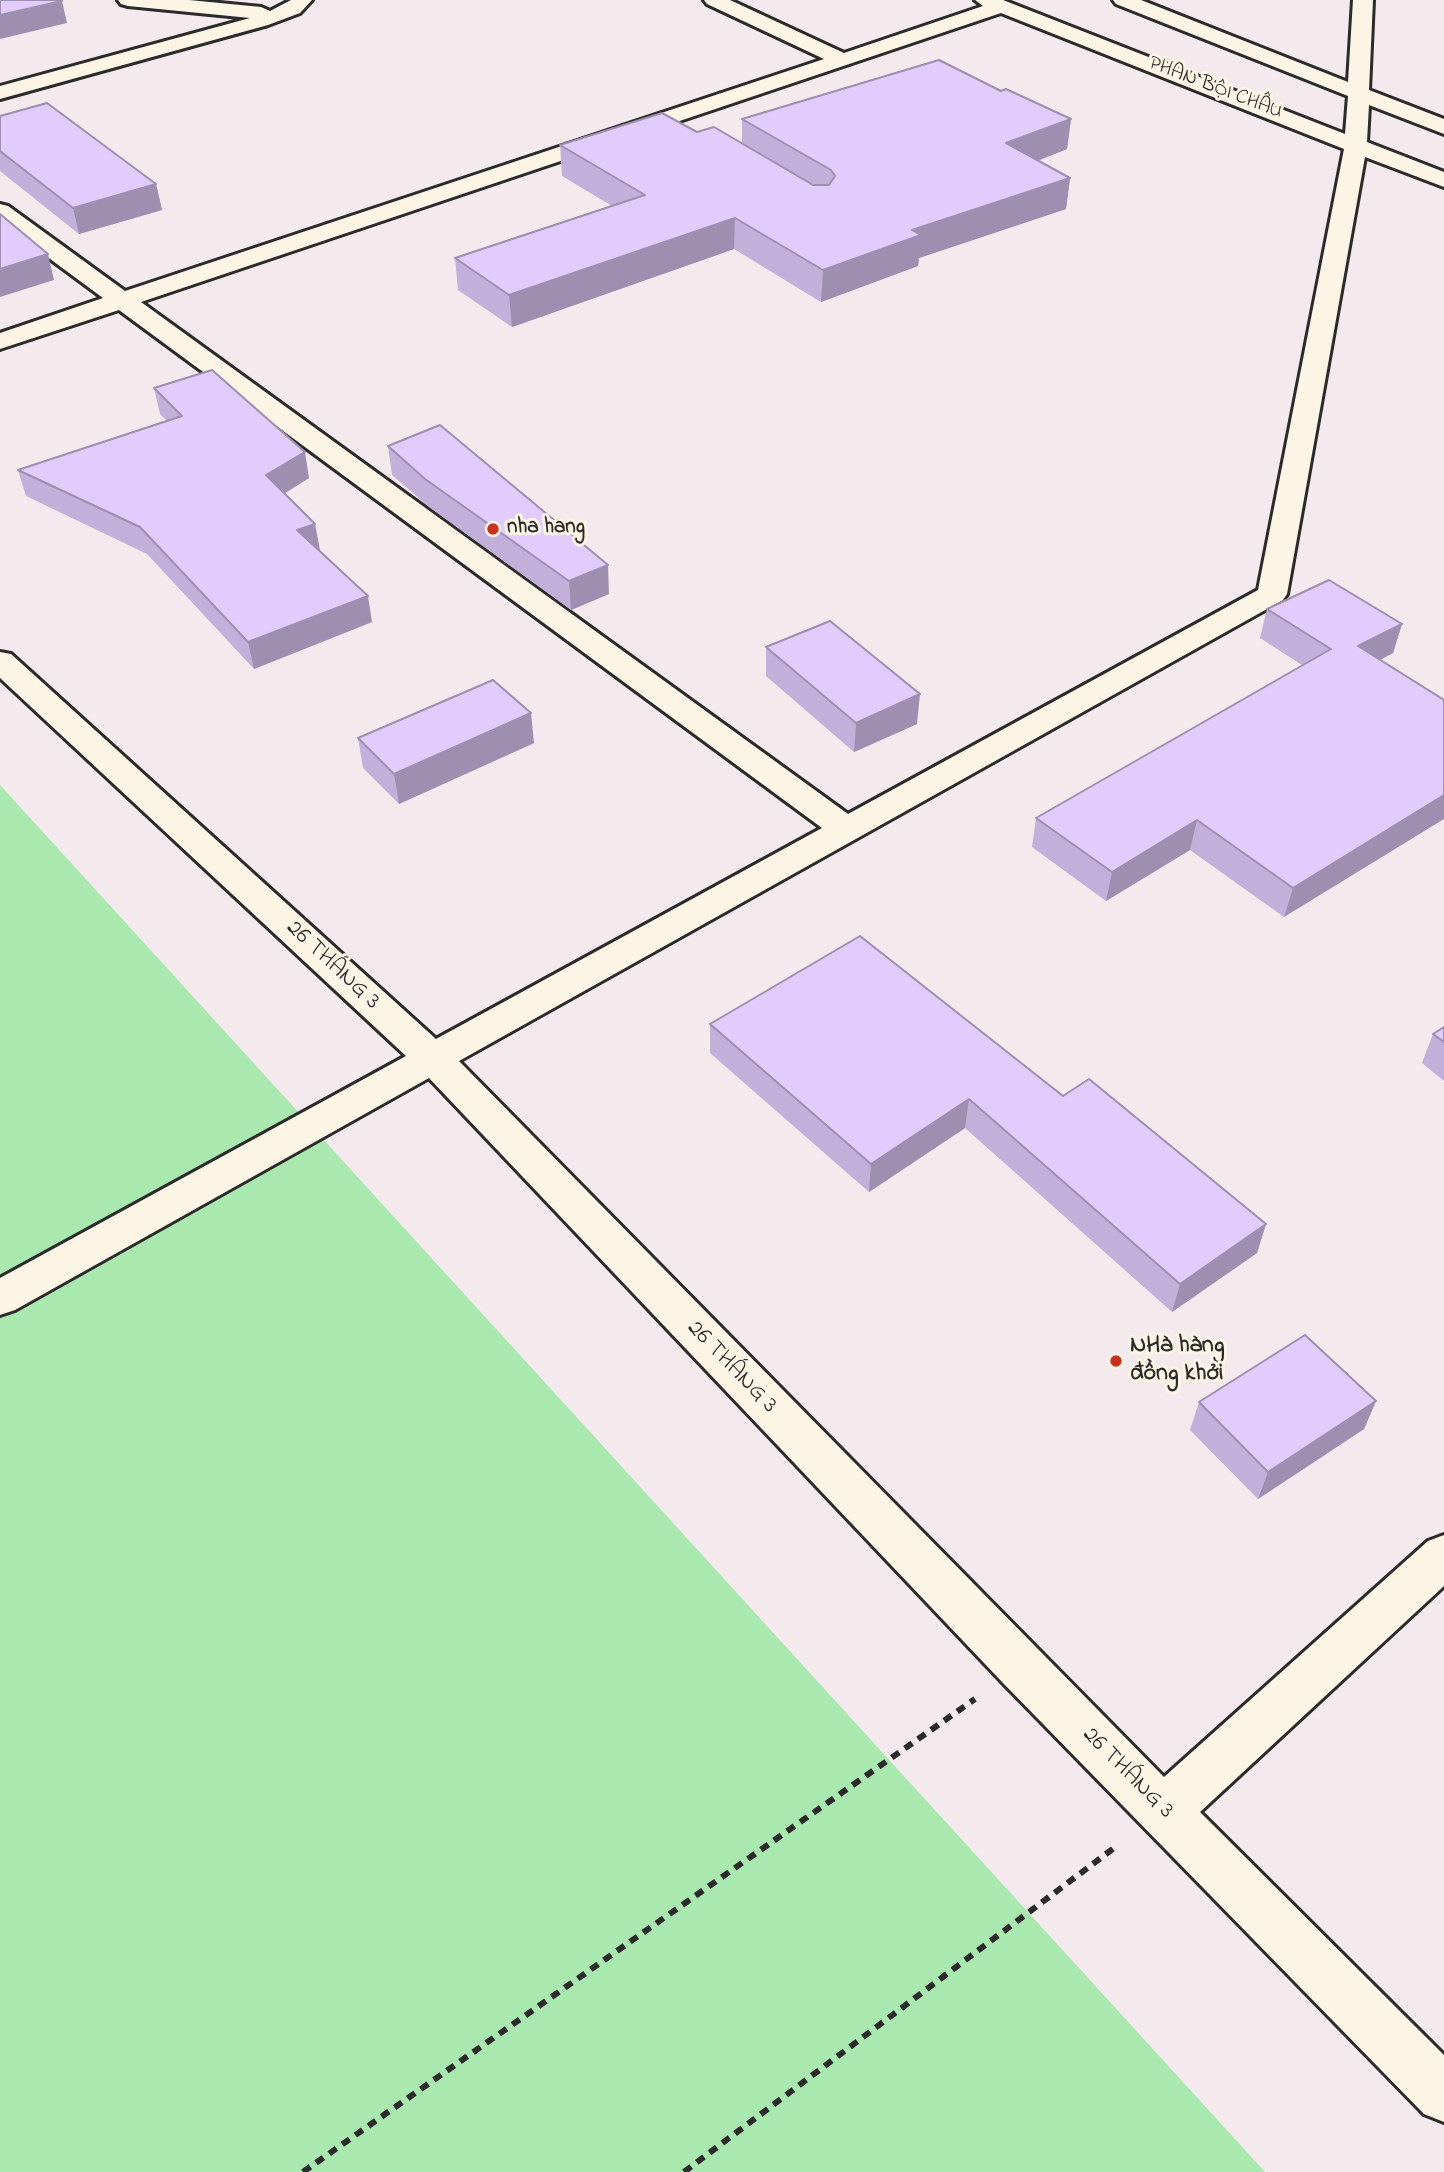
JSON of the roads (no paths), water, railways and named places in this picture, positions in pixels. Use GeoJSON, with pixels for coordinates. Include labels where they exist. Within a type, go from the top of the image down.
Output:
{"type":"FeatureCollection","features":[{"type":"Feature","properties":{"kind":"street"},"geometry":{"type":"LineString","coordinates":[[128,0],[278,15]]}},
{"type":"Feature","properties":{"kind":"street"},"geometry":{"type":"LineString","coordinates":[[0,93],[278,15],[293,9],[302,0]]}},
{"type":"Feature","properties":{"kind":"street"},"geometry":{"type":"LineString","coordinates":[[714,0],[841,59]]}},
{"type":"Feature","properties":{"kind":"street","name":"PHAN BỘI CHÂU"},"geometry":{"type":"LineString","coordinates":[[1123,0],[1444,127]]}},
{"type":"Feature","properties":{"kind":"street"},"geometry":{"type":"LineString","coordinates":[[0,1298],[1272,594],[1356,143],[1363,0]]}},
{"type":"Feature","properties":{"kind":"street"},"geometry":{"type":"LineString","coordinates":[[0,341],[841,59],[993,4]]}},
{"type":"Feature","properties":{"kind":"street","name":"PHAN BỘI CHÂU"},"geometry":{"type":"LineString","coordinates":[[993,4],[1356,143],[1444,180]]}},
{"type":"Feature","properties":{"kind":"street"},"geometry":{"type":"LineString","coordinates":[[667,117],[691,131]]}},
{"type":"Feature","properties":{"kind":"street"},"geometry":{"type":"LineString","coordinates":[[0,211],[847,830]]}},
{"type":"Feature","properties":{"kind":"street","name":"26 THÁNG 3"},"geometry":{"type":"LineString","coordinates":[[0,661],[434,1059],[1020,1667],[1444,2094]]}},
{"type":"Feature","properties":{"kind":"street"},"geometry":{"type":"LineString","coordinates":[[1164,1811],[1444,1556]]}},
{"type":"Feature","properties":{"kind":"place","name":"nha hang"},"geometry":{"type":"Point","coordinates":[493,529]}},
{"type":"Feature","properties":{"kind":"place","name":"NHà hàng đồng khởi"},"geometry":{"type":"Point","coordinates":[1116,1361]}}]}
